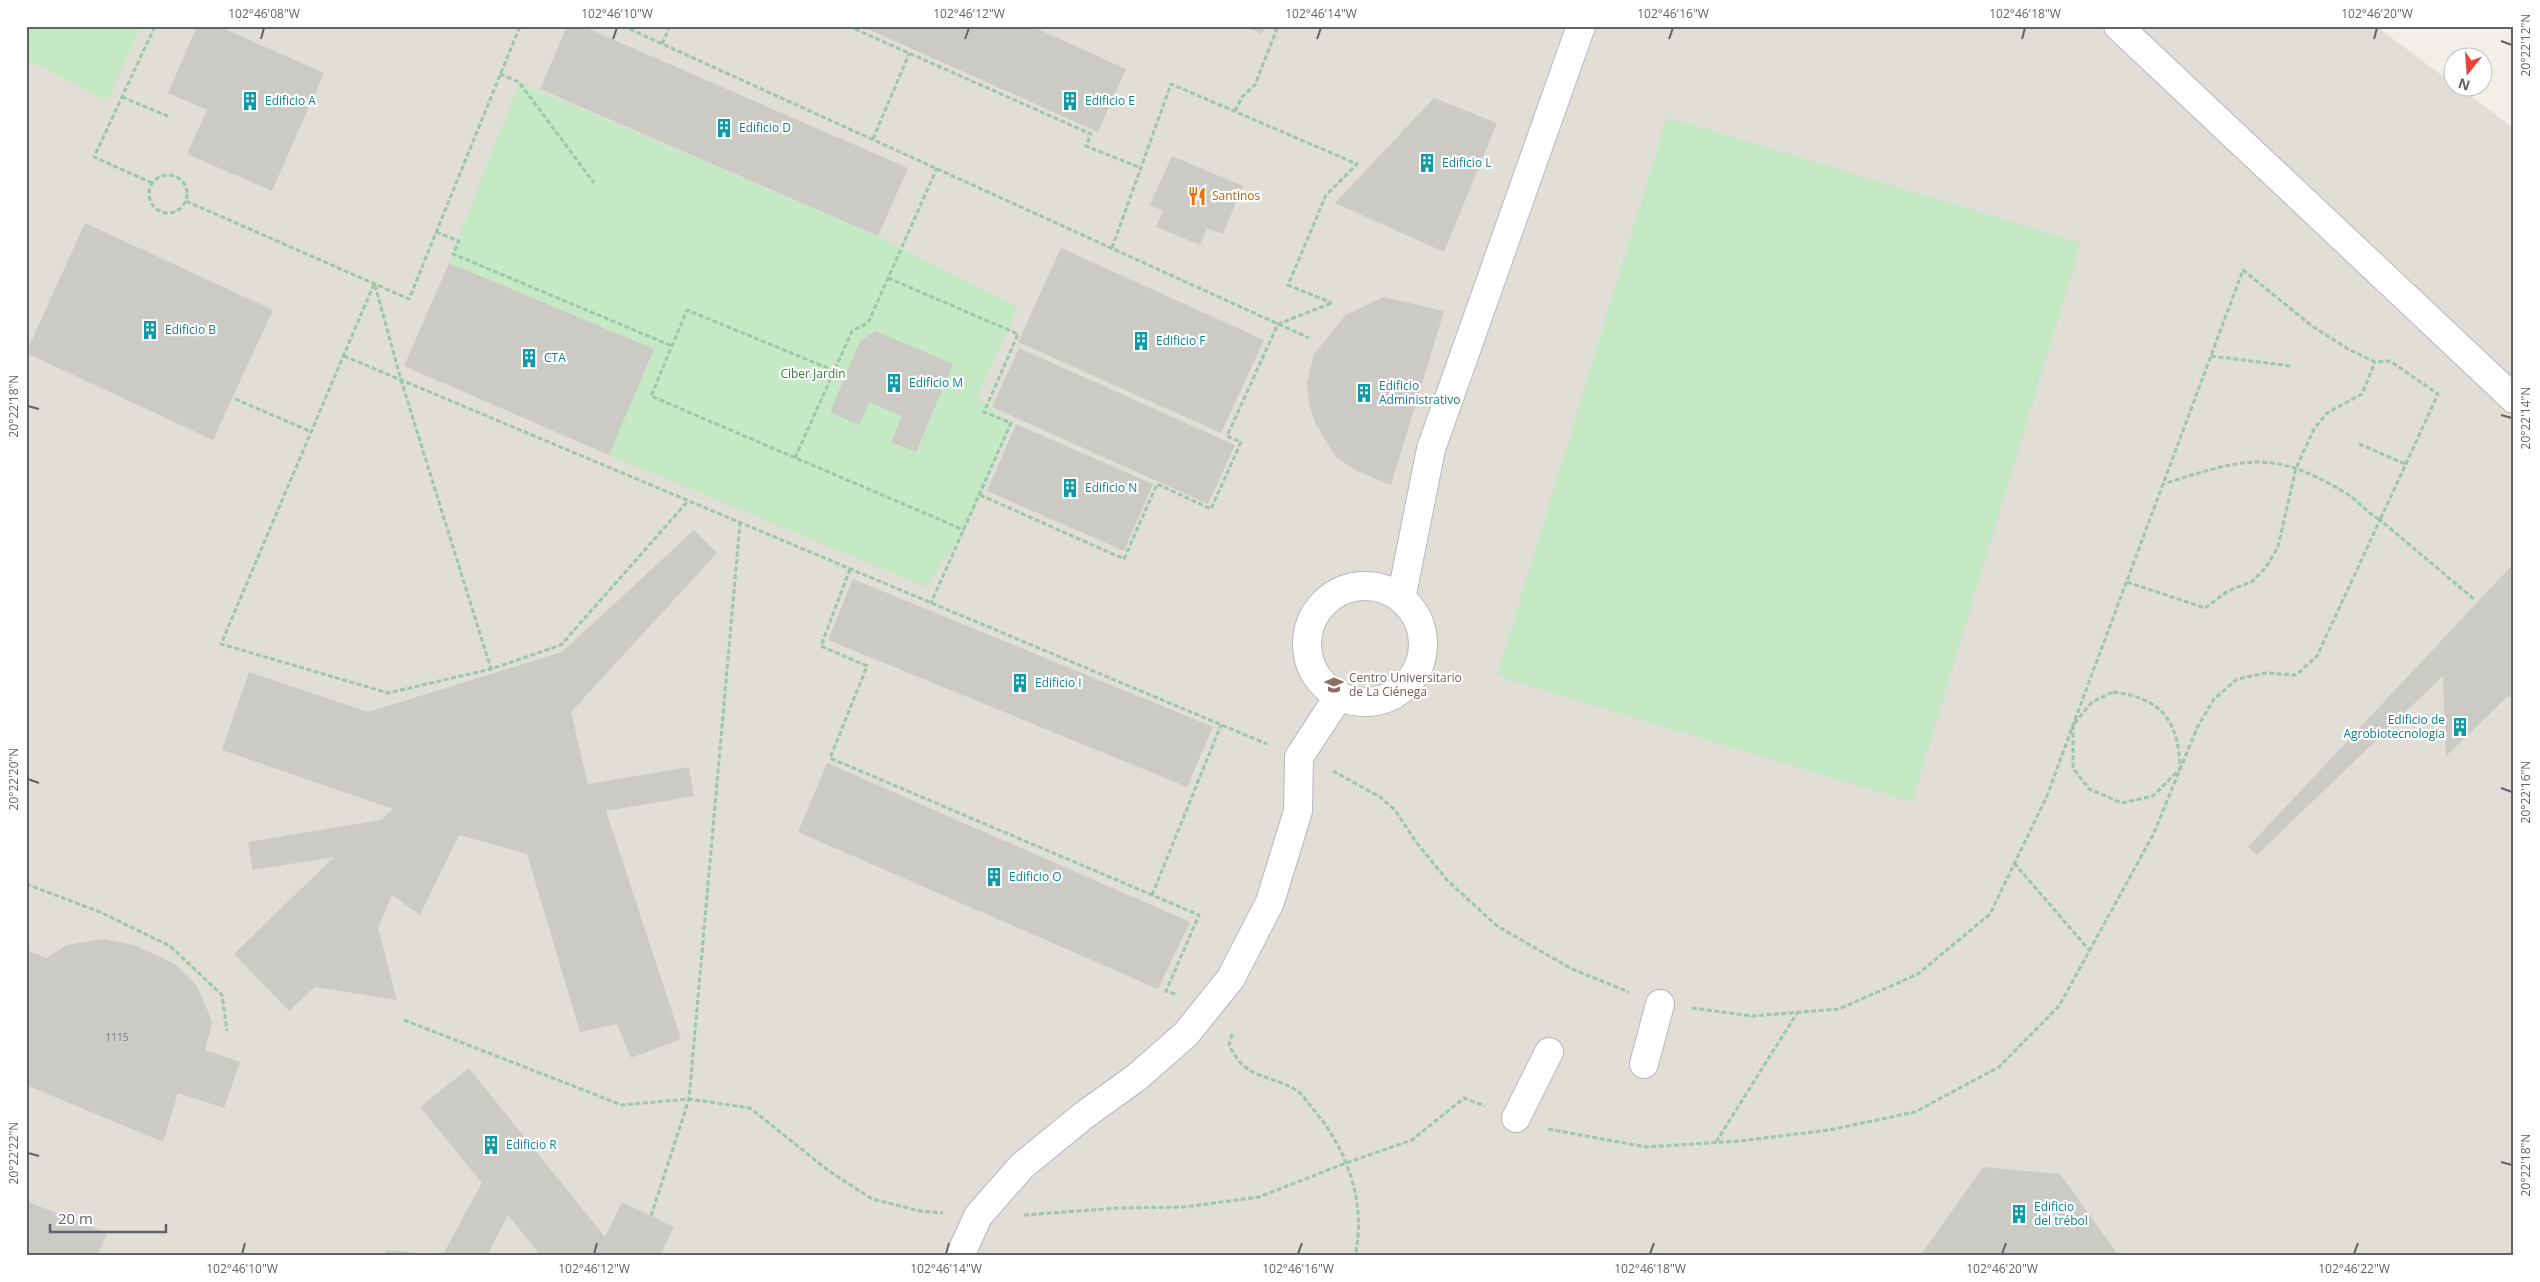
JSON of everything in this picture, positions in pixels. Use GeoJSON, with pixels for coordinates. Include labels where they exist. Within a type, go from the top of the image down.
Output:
{"type":"FeatureCollection","features":[{"type":"Feature","properties":{"kind":"street"},"geometry":{"type":"LineString","coordinates":[[1401,598],[1431,449],[1581,26]]}},
{"type":"Feature","properties":{"kind":"street"},"geometry":{"type":"LineString","coordinates":[[2118,26],[2514,398]]}},
{"type":"Feature","properties":{"kind":"street"},"geometry":{"type":"LineString","coordinates":[[1365,586],[1384,589],[1401,598],[1414,612],[1421,630],[1423,648],[1419,666],[1408,682],[1394,694],[1376,700],[1357,702],[1339,696],[1323,684],[1312,669],[1307,650],[1308,631],[1316,613],[1328,599],[1346,589],[1365,586]]}},
{"type":"Feature","properties":{"kind":"street"},"geometry":{"type":"LineString","coordinates":[[960,1256],[978,1216],[1022,1166],[1083,1116],[1137,1077],[1186,1034],[1231,978],[1270,902],[1276,884],[1298,811],[1299,757],[1339,696]]}},
{"type":"Feature","properties":{"kind":"street"},"geometry":{"type":"LineString","coordinates":[[1644,1064],[1660,1004]]}},
{"type":"Feature","properties":{"kind":"street"},"geometry":{"type":"LineString","coordinates":[[1516,1118],[1549,1052]]}},
{"type":"Feature","properties":{"kind":"path"},"geometry":{"type":"LineString","coordinates":[[152,183],[94,157],[155,26]]}},
{"type":"Feature","properties":{"kind":"path"},"geometry":{"type":"LineString","coordinates":[[186,201],[409,298],[520,26]]}},
{"type":"Feature","properties":{"kind":"path"},"geometry":{"type":"LineString","coordinates":[[623,26],[1309,338]]}},
{"type":"Feature","properties":{"kind":"path"},"geometry":{"type":"LineString","coordinates":[[662,44],[670,26]]}},
{"type":"Feature","properties":{"kind":"path"},"geometry":{"type":"LineString","coordinates":[[848,26],[1091,134],[1086,146],[1141,168]]}},
{"type":"Feature","properties":{"kind":"path"},"geometry":{"type":"LineString","coordinates":[[1235,111],[1242,98],[1255,85],[1278,26]]}},
{"type":"Feature","properties":{"kind":"path"},"geometry":{"type":"LineString","coordinates":[[872,139],[909,54]]}},
{"type":"Feature","properties":{"kind":"path"},"geometry":{"type":"LineString","coordinates":[[500,74],[519,82],[594,183]]}},
{"type":"Feature","properties":{"kind":"path"},"geometry":{"type":"LineString","coordinates":[[980,495],[1124,559],[1157,484],[1211,509],[1241,442],[1227,436],[1278,324],[1332,303],[1288,285],[1326,194],[1357,164],[1172,84],[1112,248]]}},
{"type":"Feature","properties":{"kind":"path"},"geometry":{"type":"LineString","coordinates":[[122,97],[170,117]]}},
{"type":"Feature","properties":{"kind":"path"},"geometry":{"type":"LineString","coordinates":[[795,458],[852,331],[868,323],[936,168]]}},
{"type":"Feature","properties":{"kind":"path"},"geometry":{"type":"LineString","coordinates":[[162,175],[174,175],[180,178],[187,188],[186,201],[178,211],[172,213],[159,211],[150,202],[148,196],[152,183],[162,175]]}},
{"type":"Feature","properties":{"kind":"path"},"geometry":{"type":"LineString","coordinates":[[436,232],[459,241],[453,254],[672,346]]}},
{"type":"Feature","properties":{"kind":"path"},"geometry":{"type":"LineString","coordinates":[[344,356],[1331,770],[1380,797],[1395,810],[1416,842],[1447,880],[1497,926],[1572,969],[1660,1004],[1752,1016],[1839,1009],[1918,974],[1990,914],[2047,796],[2243,270],[2312,326],[2348,349],[2375,362],[2390,361],[2438,394],[2317,656],[2296,675],[2266,674],[2237,679],[2214,699],[2197,728],[2153,835],[2059,1006],[1999,1067],[1915,1112],[1829,1130],[1646,1147],[1553,1131],[1464,1098],[1412,1140],[1259,1197],[1184,1207],[1119,1208],[1042,1215],[978,1216],[920,1211],[872,1199],[829,1171],[750,1108],[689,1099],[622,1105],[404,1020]]}},
{"type":"Feature","properties":{"kind":"path"},"geometry":{"type":"LineString","coordinates":[[888,278],[1018,334],[984,412],[1011,423],[931,603]]}},
{"type":"Feature","properties":{"kind":"path"},"geometry":{"type":"LineString","coordinates":[[490,669],[401,380],[374,284],[221,644],[388,693],[490,669],[561,645],[688,501]]}},
{"type":"Feature","properties":{"kind":"path"},"geometry":{"type":"LineString","coordinates":[[835,371],[687,310],[652,396],[964,530]]}},
{"type":"Feature","properties":{"kind":"path"},"geometry":{"type":"LineString","coordinates":[[2211,356],[2291,366]]}},
{"type":"Feature","properties":{"kind":"path"},"geometry":{"type":"LineString","coordinates":[[2126,582],[2205,608],[2228,591],[2253,581],[2266,567],[2278,547],[2296,468],[2314,429],[2327,413],[2362,394],[2375,362]]}},
{"type":"Feature","properties":{"kind":"path"},"geometry":{"type":"LineString","coordinates":[[235,399],[312,432]]}},
{"type":"Feature","properties":{"kind":"path"},"geometry":{"type":"LineString","coordinates":[[2359,444],[2405,464]]}},
{"type":"Feature","properties":{"kind":"path"},"geometry":{"type":"LineString","coordinates":[[2163,484],[2236,462],[2259,461],[2307,472],[2352,497],[2366,512],[2380,520],[2474,599]]}},
{"type":"Feature","properties":{"kind":"path"},"geometry":{"type":"LineString","coordinates":[[651,1216],[689,1099],[740,523]]}},
{"type":"Feature","properties":{"kind":"path"},"geometry":{"type":"LineString","coordinates":[[850,569],[821,646],[867,666],[830,758],[1199,915],[1166,991]]}},
{"type":"Feature","properties":{"kind":"path"},"geometry":{"type":"LineString","coordinates":[[2113,692],[2131,694],[2144,699],[2163,711],[2175,730],[2180,747],[2180,769],[2153,796],[2122,804],[2089,789],[2073,768],[2073,725],[2092,702],[2113,692]]}},
{"type":"Feature","properties":{"kind":"path"},"geometry":{"type":"LineString","coordinates":[[1152,895],[1221,725]]}},
{"type":"Feature","properties":{"kind":"path"},"geometry":{"type":"LineString","coordinates":[[2013,863],[2090,951]]}},
{"type":"Feature","properties":{"kind":"path"},"geometry":{"type":"LineString","coordinates":[[26,884],[100,912],[170,946],[222,995],[227,1031]]}},
{"type":"Feature","properties":{"kind":"path"},"geometry":{"type":"LineString","coordinates":[[1716,1142],[1797,1013]]}},
{"type":"Feature","properties":{"kind":"path"},"geometry":{"type":"LineString","coordinates":[[1233,1032],[1229,1045],[1237,1061],[1246,1070],[1298,1091],[1328,1127],[1346,1163],[1356,1199],[1359,1223],[1355,1256]]}},
{"type":"Feature","properties":{"kind":"shaded area","name":"Centro Universitario de La Ciénega"},"geometry":{"type":"Polygon","coordinates":[[[26,26],[2376,26],[2442,76],[2442,98],[2473,98],[2514,128],[2514,1256],[26,1256],[26,26]]]}},
{"type":"Feature","properties":{"kind":"green space"},"geometry":{"type":"Polygon","coordinates":[[[26,26],[141,26],[107,101],[26,59],[26,26]]]}},
{"type":"Feature","properties":{"kind":"green space","name":"Ciber Jardin"},"geometry":{"type":"Polygon","coordinates":[[[519,82],[878,236],[1018,307],[977,398],[1011,423],[964,530],[926,587],[609,455],[654,349],[449,263],[519,82]]]}},
{"type":"Feature","properties":{"kind":"green space"},"geometry":{"type":"Polygon","coordinates":[[[1667,117],[2081,243],[1912,802],[1497,676],[1667,117]]]}},
{"type":"Feature","properties":{"kind":"building","name":"Edificio A"},"geometry":{"type":"Polygon","coordinates":[[[197,26],[218,26],[324,73],[272,191],[187,154],[207,110],[168,93],[197,26]]]}},
{"type":"Feature","properties":{"kind":"building","name":"Edificio D"},"geometry":{"type":"Polygon","coordinates":[[[567,26],[582,26],[908,168],[878,236],[540,89],[567,26]]]}},
{"type":"Feature","properties":{"kind":"building","name":"Edificio E"},"geometry":{"type":"Polygon","coordinates":[[[861,26],[1031,26],[1126,69],[1098,132],[861,26]]]}},
{"type":"Feature","properties":{"kind":"building"},"geometry":{"type":"Polygon","coordinates":[[[1245,26],[1265,26],[1262,34],[1245,26]]]}},
{"type":"Feature","properties":{"kind":"building","name":"Edificio L"},"geometry":{"type":"Polygon","coordinates":[[[1434,98],[1497,123],[1444,252],[1335,203],[1434,98]]]}},
{"type":"Feature","properties":{"kind":"building","name":"Santinos"},"geometry":{"type":"Polygon","coordinates":[[[1172,156],[1243,186],[1223,234],[1207,228],[1200,245],[1156,227],[1163,211],[1150,205],[1172,156]]]}},
{"type":"Feature","properties":{"kind":"building","name":"Edificio B"},"geometry":{"type":"Polygon","coordinates":[[[85,223],[273,310],[213,440],[26,353],[85,223]]]}},
{"type":"Feature","properties":{"kind":"building","name":"Edificio F"},"geometry":{"type":"Polygon","coordinates":[[[1061,248],[1264,340],[1221,433],[1018,342],[1061,248]]]}},
{"type":"Feature","properties":{"kind":"building","name":"CTA"},"geometry":{"type":"Polygon","coordinates":[[[449,263],[654,349],[609,455],[404,366],[449,263]]]}},
{"type":"Feature","properties":{"kind":"building","name":"Edificio Administrativo"},"geometry":{"type":"Polygon","coordinates":[[[1383,297],[1444,311],[1391,485],[1357,471],[1336,457],[1316,425],[1309,404],[1307,382],[1314,354],[1346,315],[1383,297]]]}},
{"type":"Feature","properties":{"kind":"building","name":"Edificio M"},"geometry":{"type":"Polygon","coordinates":[[[875,331],[953,364],[916,452],[891,442],[902,416],[869,402],[859,425],[830,412],[860,341],[875,331]]]}},
{"type":"Feature","properties":{"kind":"building"},"geometry":{"type":"Polygon","coordinates":[[[1019,348],[1235,445],[1208,504],[992,407],[1019,348]]]}},
{"type":"Feature","properties":{"kind":"building","name":"Edificio N"},"geometry":{"type":"Polygon","coordinates":[[[1016,424],[1153,484],[1124,551],[987,491],[1016,424]]]}},
{"type":"Feature","properties":{"kind":"building"},"geometry":{"type":"Polygon","coordinates":[[[694,530],[717,553],[571,712],[588,784],[689,767],[694,796],[606,811],[681,1039],[631,1058],[617,1024],[580,1032],[527,854],[459,835],[420,915],[392,895],[378,928],[397,1000],[315,987],[289,1011],[234,954],[334,857],[253,870],[248,842],[381,820],[393,809],[222,750],[249,672],[368,712],[562,652],[694,530]]]}},
{"type":"Feature","properties":{"kind":"building","name":"Edificio de Agrobiotecnologia"},"geometry":{"type":"Polygon","coordinates":[[[2514,563],[2514,697],[2507,697],[2446,756],[2443,676],[2257,855],[2248,847],[2514,563]]]}},
{"type":"Feature","properties":{"kind":"building","name":"Edificio I"},"geometry":{"type":"Polygon","coordinates":[[[853,579],[1213,727],[1187,787],[828,640],[853,579]]]}},
{"type":"Feature","properties":{"kind":"building","name":"Edificio O"},"geometry":{"type":"Polygon","coordinates":[[[827,763],[1190,922],[1158,989],[798,832],[827,763]]]}},
{"type":"Feature","properties":{"kind":"building"},"geometry":{"type":"Polygon","coordinates":[[[102,939],[134,945],[175,964],[197,986],[210,1016],[212,1023],[205,1050],[240,1062],[224,1108],[178,1093],[163,1142],[26,1085],[26,950],[47,958],[66,945],[102,939]]]}},
{"type":"Feature","properties":{"kind":"building","name":"Edificio R"},"geometry":{"type":"Polygon","coordinates":[[[469,1068],[605,1237],[622,1202],[674,1227],[660,1256],[541,1256],[508,1215],[487,1256],[442,1256],[482,1183],[420,1107],[469,1068]]]}},
{"type":"Feature","properties":{"kind":"building","name":"Edificio del trébol"},"geometry":{"type":"Polygon","coordinates":[[[1983,1167],[2060,1174],[2119,1256],[1920,1256],[1983,1167]]]}},
{"type":"Feature","properties":{"kind":"building"},"geometry":{"type":"Polygon","coordinates":[[[26,1201],[107,1233],[97,1256],[26,1256],[26,1201]]]}},
{"type":"Feature","properties":{"kind":"building"},"geometry":{"type":"Polygon","coordinates":[[[386,1250],[427,1254],[427,1256],[385,1256],[386,1250]]]}},
{"type":"Feature","properties":{"kind":"place","name":"Edificio A"},"geometry":{"type":"Point","coordinates":[250,101]}},
{"type":"Feature","properties":{"kind":"place","name":"Edificio E"},"geometry":{"type":"Point","coordinates":[1070,101]}},
{"type":"Feature","properties":{"kind":"place","name":"Edificio D"},"geometry":{"type":"Point","coordinates":[724,128]}},
{"type":"Feature","properties":{"kind":"place","name":"Edificio L"},"geometry":{"type":"Point","coordinates":[1427,163]}},
{"type":"Feature","properties":{"kind":"place","name":"Santinos"},"geometry":{"type":"Point","coordinates":[1197,196]}},
{"type":"Feature","properties":{"kind":"place","name":"Edificio B"},"geometry":{"type":"Point","coordinates":[150,330]}},
{"type":"Feature","properties":{"kind":"place","name":"Edificio F"},"geometry":{"type":"Point","coordinates":[1141,341]}},
{"type":"Feature","properties":{"kind":"place","name":"CTA"},"geometry":{"type":"Point","coordinates":[529,358]}},
{"type":"Feature","properties":{"kind":"place","name":"Edificio M"},"geometry":{"type":"Point","coordinates":[894,383]}},
{"type":"Feature","properties":{"kind":"place","name":"Edificio Administrativo"},"geometry":{"type":"Point","coordinates":[1364,393]}},
{"type":"Feature","properties":{"kind":"place","name":"Edificio N"},"geometry":{"type":"Point","coordinates":[1070,488]}},
{"type":"Feature","properties":{"kind":"place","name":"Edificio I"},"geometry":{"type":"Point","coordinates":[1020,683]}},
{"type":"Feature","properties":{"kind":"place","name":"Centro Universitario de La Ciénega"},"geometry":{"type":"Point","coordinates":[1334,685]}},
{"type":"Feature","properties":{"kind":"place","name":"Edificio de Agrobiotecnologia"},"geometry":{"type":"Point","coordinates":[2460,727]}},
{"type":"Feature","properties":{"kind":"place","name":"Edificio O"},"geometry":{"type":"Point","coordinates":[994,877]}},
{"type":"Feature","properties":{"kind":"place","name":"Edificio R"},"geometry":{"type":"Point","coordinates":[491,1145]}},
{"type":"Feature","properties":{"kind":"place","name":"Edificio del trébol"},"geometry":{"type":"Point","coordinates":[2019,1214]}}]}
